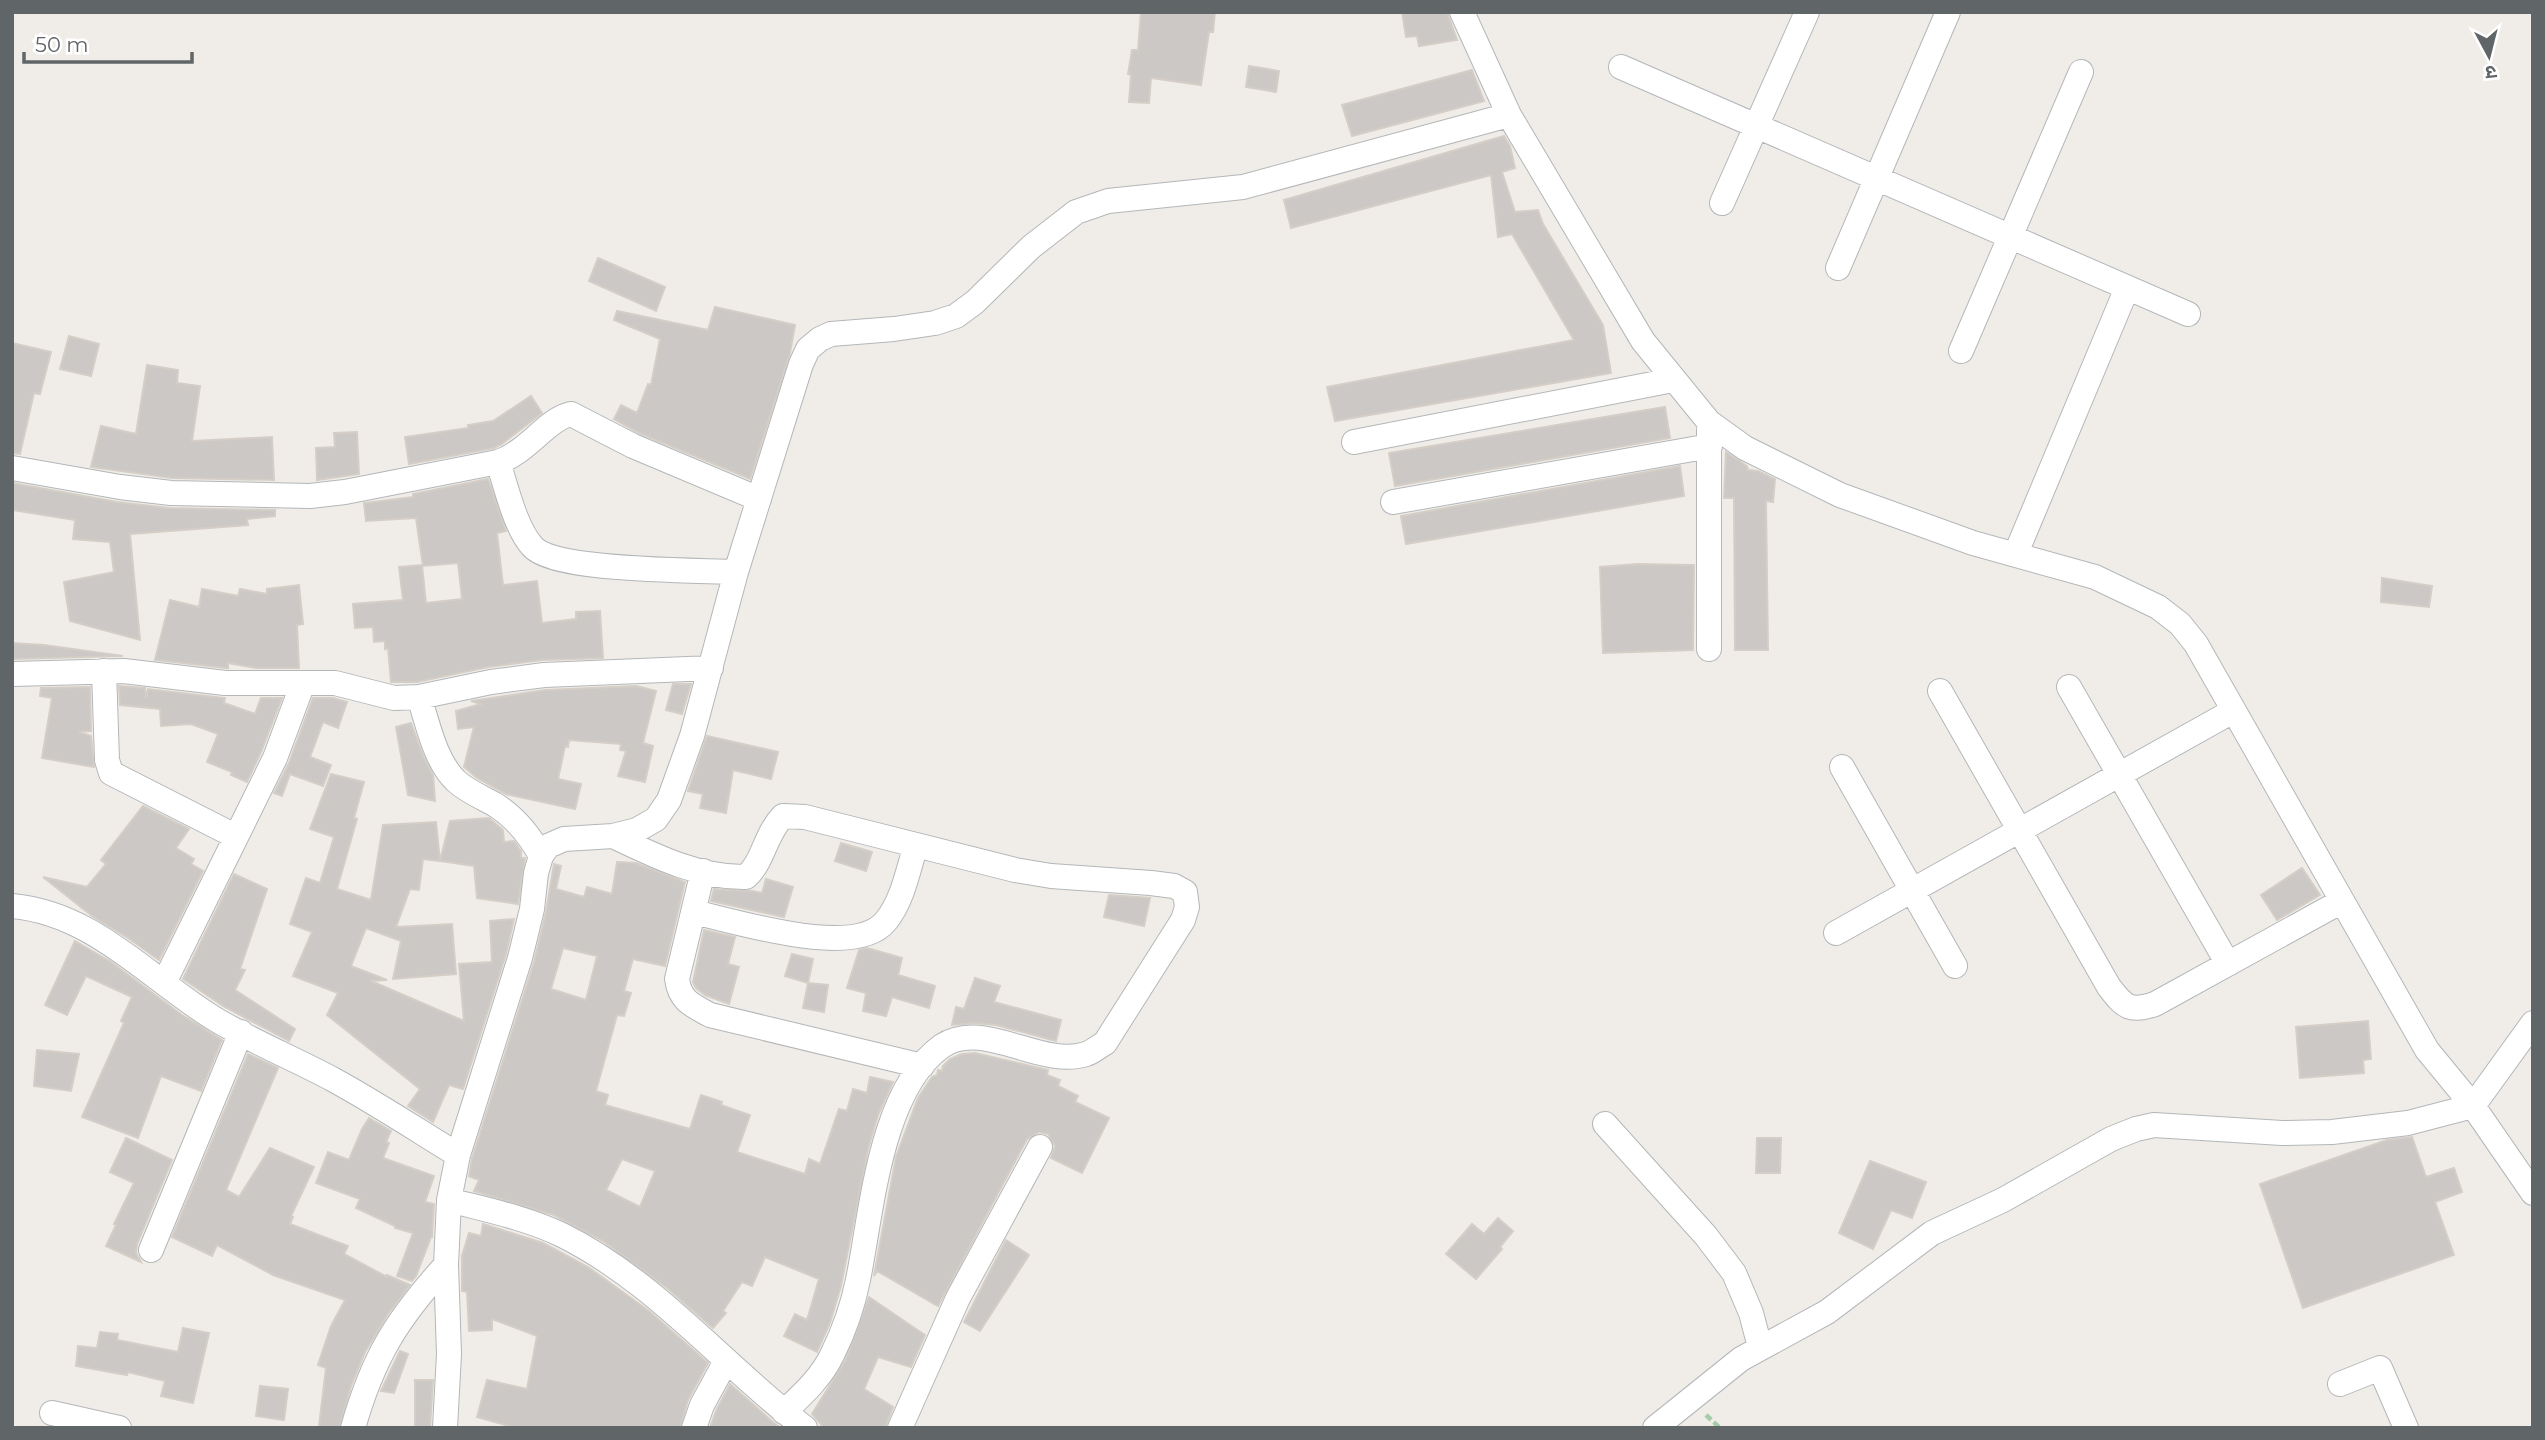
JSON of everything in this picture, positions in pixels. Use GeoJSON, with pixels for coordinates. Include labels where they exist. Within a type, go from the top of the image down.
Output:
{"type":"FeatureCollection","features":[{"type":"Feature","properties":{"kind":"street"},"geometry":{"type":"LineString","coordinates":[[1462,12],[1509,115],[1643,341],[1709,434],[1709,649]]}},
{"type":"Feature","properties":{"kind":"street"},"geometry":{"type":"LineString","coordinates":[[1722,203],[1807,12]]}},
{"type":"Feature","properties":{"kind":"street"},"geometry":{"type":"LineString","coordinates":[[1838,268],[1948,12]]}},
{"type":"Feature","properties":{"kind":"street"},"geometry":{"type":"LineString","coordinates":[[1621,67],[2188,314]]}},
{"type":"Feature","properties":{"kind":"street"},"geometry":{"type":"LineString","coordinates":[[1961,351],[2081,72]]}},
{"type":"Feature","properties":{"kind":"street"},"geometry":{"type":"LineString","coordinates":[[445,1428],[449,1354],[446,1265],[449,1200],[458,1155],[520,958],[541,856],[548,846],[564,839],[613,836],[637,830],[656,818],[669,800],[692,736],[736,572],[808,349],[831,334],[934,323],[956,316],[975,302],[1031,247],[1076,212],[1108,201],[1243,187],[1509,115]]}},
{"type":"Feature","properties":{"kind":"street"},"geometry":{"type":"LineString","coordinates":[[2015,553],[2127,288]]}},
{"type":"Feature","properties":{"kind":"street"},"geometry":{"type":"LineString","coordinates":[[1354,442],[1673,380]]}},
{"type":"Feature","properties":{"kind":"street"},"geometry":{"type":"LineString","coordinates":[[12,468],[171,493],[310,496],[345,492],[498,462],[518,453],[561,416],[571,414],[633,446],[759,499]]}},
{"type":"Feature","properties":{"kind":"street"},"geometry":{"type":"LineString","coordinates":[[1393,502],[1709,434],[1745,448],[1840,495],[1973,542],[2095,577],[2158,607],[2180,624],[2196,644],[2427,1050],[2473,1106],[2533,1193]]}},
{"type":"Feature","properties":{"kind":"street"},"geometry":{"type":"LineString","coordinates":[[498,462],[524,533],[532,547],[545,556],[566,562],[609,566],[736,572]]}},
{"type":"Feature","properties":{"kind":"street"},"geometry":{"type":"LineString","coordinates":[[12,674],[124,670],[225,682],[335,683],[394,698],[419,697],[491,682],[544,675],[711,668]]}},
{"type":"Feature","properties":{"kind":"street"},"geometry":{"type":"LineString","coordinates":[[104,671],[107,760],[111,773],[235,836]]}},
{"type":"Feature","properties":{"kind":"street"},"geometry":{"type":"LineString","coordinates":[[164,983],[275,758],[303,683]]}},
{"type":"Feature","properties":{"kind":"street"},"geometry":{"type":"LineString","coordinates":[[2069,687],[2228,964]]}},
{"type":"Feature","properties":{"kind":"street"},"geometry":{"type":"LineString","coordinates":[[1940,691],[2109,987],[2121,1002],[2131,1008],[2141,1009],[2155,1004],[2342,901]]}},
{"type":"Feature","properties":{"kind":"street"},"geometry":{"type":"LineString","coordinates":[[419,697],[447,771],[458,783],[516,820],[541,856]]}},
{"type":"Feature","properties":{"kind":"street"},"geometry":{"type":"LineString","coordinates":[[1836,933],[2233,711]]}},
{"type":"Feature","properties":{"kind":"street"},"geometry":{"type":"LineString","coordinates":[[1842,767],[1955,966]]}},
{"type":"Feature","properties":{"kind":"street"},"geometry":{"type":"LineString","coordinates":[[613,836],[671,863],[730,877],[746,877],[756,869],[774,825],[783,816],[805,817],[1027,872],[1174,886],[1185,892],[1187,907],[1183,920],[1105,1043],[1087,1054],[1069,1056],[1044,1054],[971,1037],[955,1039],[941,1047],[922,1066],[900,1099],[889,1128],[857,1283],[831,1356],[816,1381],[784,1412]]}},
{"type":"Feature","properties":{"kind":"street"},"geometry":{"type":"LineString","coordinates":[[693,912],[818,939],[846,939],[868,933],[884,923],[897,903],[916,845]]}},
{"type":"Feature","properties":{"kind":"street"},"geometry":{"type":"LineString","coordinates":[[703,871],[677,979],[678,992],[690,1004],[710,1015],[922,1066]]}},
{"type":"Feature","properties":{"kind":"street"},"geometry":{"type":"LineString","coordinates":[[12,906],[35,908],[86,930],[141,963],[164,983],[217,1020],[335,1081],[458,1155]]}},
{"type":"Feature","properties":{"kind":"street"},"geometry":{"type":"LineString","coordinates":[[1655,1428],[1741,1359],[1827,1312],[1931,1233],[2003,1200],[2111,1139],[2154,1125],[2282,1133],[2332,1132],[2408,1123],[2473,1106],[2533,1023]]}},
{"type":"Feature","properties":{"kind":"street"},"geometry":{"type":"LineString","coordinates":[[152,1250],[241,1032]]}},
{"type":"Feature","properties":{"kind":"street"},"geometry":{"type":"LineString","coordinates":[[1605,1124],[1706,1236],[1734,1273],[1751,1313],[1760,1347]]}},
{"type":"Feature","properties":{"kind":"street"},"geometry":{"type":"LineString","coordinates":[[900,1428],[958,1298],[1040,1147]]}},
{"type":"Feature","properties":{"kind":"street"},"geometry":{"type":"LineString","coordinates":[[449,1200],[537,1224],[588,1249],[641,1286],[805,1428]]}},
{"type":"Feature","properties":{"kind":"street"},"geometry":{"type":"LineString","coordinates":[[353,1428],[376,1361],[394,1328],[446,1265]]}},
{"type":"Feature","properties":{"kind":"street"},"geometry":{"type":"LineString","coordinates":[[694,1428],[702,1405],[726,1361]]}},
{"type":"Feature","properties":{"kind":"street"},"geometry":{"type":"LineString","coordinates":[[2340,1384],[2380,1368],[2406,1428]]}},
{"type":"Feature","properties":{"kind":"street"},"geometry":{"type":"LineString","coordinates":[[52,1413],[119,1428]]}},
{"type":"Feature","properties":{"kind":"building"},"geometry":{"type":"Polygon","coordinates":[[[1141,12],[1215,12],[1213,32],[1209,32],[1201,85],[1151,78],[1149,103],[1129,102],[1131,75],[1128,74],[1132,50],[1138,50],[1141,12]]]}},
{"type":"Feature","properties":{"kind":"building"},"geometry":{"type":"Polygon","coordinates":[[[1402,12],[1447,12],[1457,40],[1419,46],[1417,36],[1406,37],[1402,12]]]}},
{"type":"Feature","properties":{"kind":"building"},"geometry":{"type":"Polygon","coordinates":[[[1249,66],[1279,71],[1276,92],[1246,87],[1249,66]]]}},
{"type":"Feature","properties":{"kind":"building"},"geometry":{"type":"Polygon","coordinates":[[[1472,70],[1484,101],[1352,136],[1342,105],[1472,70]]]}},
{"type":"Feature","properties":{"kind":"building"},"geometry":{"type":"Polygon","coordinates":[[[1504,136],[1510,146],[1515,168],[1502,172],[1515,212],[1538,210],[1543,224],[1603,325],[1611,373],[1335,421],[1327,387],[1574,340],[1512,234],[1498,237],[1491,175],[1291,228],[1284,200],[1504,136]]]}},
{"type":"Feature","properties":{"kind":"building"},"geometry":{"type":"Polygon","coordinates":[[[598,258],[665,287],[656,311],[589,281],[598,258]]]}},
{"type":"Feature","properties":{"kind":"building"},"geometry":{"type":"Polygon","coordinates":[[[715,307],[795,325],[790,353],[750,479],[639,433],[614,419],[621,405],[637,413],[648,384],[651,385],[660,339],[614,320],[617,311],[708,330],[715,307]]]}},
{"type":"Feature","properties":{"kind":"building"},"geometry":{"type":"Polygon","coordinates":[[[69,336],[99,344],[91,376],[60,369],[69,336]]]}},
{"type":"Feature","properties":{"kind":"building"},"geometry":{"type":"Polygon","coordinates":[[[12,343],[51,352],[40,394],[34,393],[20,454],[12,453],[12,343]]]}},
{"type":"Feature","properties":{"kind":"building"},"geometry":{"type":"Polygon","coordinates":[[[147,365],[178,370],[177,383],[200,386],[192,441],[272,437],[274,480],[172,478],[91,467],[101,426],[136,434],[147,365]]]}},
{"type":"Feature","properties":{"kind":"building"},"geometry":{"type":"Polygon","coordinates":[[[531,396],[542,413],[502,444],[494,448],[409,464],[405,437],[468,428],[468,425],[493,421],[531,396]]]}},
{"type":"Feature","properties":{"kind":"building"},"geometry":{"type":"Polygon","coordinates":[[[1665,407],[1670,438],[1395,486],[1389,453],[1665,407]]]}},
{"type":"Feature","properties":{"kind":"building"},"geometry":{"type":"Polygon","coordinates":[[[357,432],[359,474],[317,480],[316,448],[335,447],[334,433],[357,432]]]}},
{"type":"Feature","properties":{"kind":"building"},"geometry":{"type":"Polygon","coordinates":[[[1726,452],[1747,466],[1748,470],[1758,471],[1775,479],[1773,502],[1766,501],[1768,650],[1735,650],[1734,498],[1724,498],[1726,452]]]}},
{"type":"Feature","properties":{"kind":"building"},"geometry":{"type":"Polygon","coordinates":[[[1680,466],[1684,496],[1406,544],[1401,516],[1680,466]]]}},
{"type":"Feature","properties":{"kind":"building"},"geometry":{"type":"Polygon","coordinates":[[[488,479],[506,531],[497,533],[503,585],[537,581],[542,623],[576,619],[576,612],[600,611],[603,658],[542,660],[488,667],[417,682],[391,682],[385,641],[374,642],[373,627],[355,628],[353,604],[403,600],[399,567],[422,565],[426,603],[462,599],[458,563],[423,566],[416,518],[366,521],[364,503],[413,497],[413,494],[488,479]]]}},
{"type":"Feature","properties":{"kind":"building"},"geometry":{"type":"Polygon","coordinates":[[[12,483],[117,502],[169,508],[275,510],[275,516],[247,519],[248,525],[130,534],[140,640],[70,621],[64,582],[114,572],[110,542],[73,539],[75,520],[12,510],[12,483]]]}},
{"type":"Feature","properties":{"kind":"building"},"geometry":{"type":"Polygon","coordinates":[[[1638,564],[1694,565],[1693,650],[1603,653],[1600,567],[1638,564]]]}},
{"type":"Feature","properties":{"kind":"building"},"geometry":{"type":"Polygon","coordinates":[[[2382,578],[2432,586],[2429,607],[2381,602],[2382,578]]]}},
{"type":"Feature","properties":{"kind":"building"},"geometry":{"type":"Polygon","coordinates":[[[299,585],[303,624],[297,625],[299,668],[256,668],[228,663],[226,668],[155,660],[170,600],[199,607],[202,589],[238,596],[240,589],[267,594],[267,589],[299,585]]]}},
{"type":"Feature","properties":{"kind":"building"},"geometry":{"type":"Polygon","coordinates":[[[12,643],[44,645],[123,656],[12,659],[12,643]]]}},
{"type":"Feature","properties":{"kind":"building"},"geometry":{"type":"Polygon","coordinates":[[[673,684],[691,684],[682,714],[666,710],[673,684]]]}},
{"type":"Feature","properties":{"kind":"building"},"geometry":{"type":"Polygon","coordinates":[[[119,686],[145,688],[146,698],[148,689],[225,698],[224,703],[255,714],[261,698],[282,698],[247,782],[231,775],[232,772],[207,762],[218,734],[191,724],[161,726],[160,709],[120,705],[119,686]]]}},
{"type":"Feature","properties":{"kind":"building"},"geometry":{"type":"Polygon","coordinates":[[[636,686],[656,691],[643,743],[653,746],[645,782],[618,776],[626,751],[620,750],[621,744],[569,740],[568,747],[565,746],[558,779],[581,784],[575,809],[506,794],[477,778],[464,767],[474,727],[458,729],[456,711],[481,704],[471,701],[545,690],[636,686]]]}},
{"type":"Feature","properties":{"kind":"building"},"geometry":{"type":"Polygon","coordinates":[[[90,687],[91,731],[79,732],[91,736],[94,767],[42,758],[52,698],[40,696],[41,688],[90,687]]]}},
{"type":"Feature","properties":{"kind":"building"},"geometry":{"type":"Polygon","coordinates":[[[313,698],[333,698],[347,702],[338,728],[323,722],[310,757],[331,765],[323,786],[290,774],[282,796],[274,793],[289,763],[313,698]]]}},
{"type":"Feature","properties":{"kind":"building"},"geometry":{"type":"Polygon","coordinates":[[[411,723],[433,775],[435,801],[408,795],[396,727],[411,723]]]}},
{"type":"Feature","properties":{"kind":"building"},"geometry":{"type":"Polygon","coordinates":[[[707,736],[778,752],[771,779],[733,770],[726,813],[700,808],[703,794],[688,791],[707,736]]]}},
{"type":"Feature","properties":{"kind":"building"},"geometry":{"type":"Polygon","coordinates":[[[331,774],[364,782],[354,818],[357,819],[337,889],[371,900],[383,825],[436,822],[440,861],[423,859],[419,890],[410,889],[396,927],[452,924],[456,974],[393,979],[401,941],[366,928],[351,966],[387,980],[371,981],[464,1021],[459,964],[492,962],[490,921],[514,919],[506,954],[463,1089],[449,1085],[433,1122],[408,1106],[420,1089],[327,1015],[338,993],[293,976],[312,932],[290,924],[306,878],[320,883],[334,837],[310,829],[331,774]]]}},
{"type":"Feature","properties":{"kind":"building"},"geometry":{"type":"Polygon","coordinates":[[[143,806],[189,829],[176,848],[194,859],[191,864],[203,871],[159,960],[92,916],[43,877],[87,887],[106,864],[101,860],[143,806]]]}},
{"type":"Feature","properties":{"kind":"building"},"geometry":{"type":"Polygon","coordinates":[[[489,818],[503,830],[504,842],[514,841],[521,851],[521,858],[525,858],[518,904],[477,898],[474,866],[440,861],[450,821],[489,818]]]}},
{"type":"Feature","properties":{"kind":"building"},"geometry":{"type":"Polygon","coordinates":[[[841,843],[872,852],[866,871],[835,861],[841,843]]]}},
{"type":"Feature","properties":{"kind":"building"},"geometry":{"type":"Polygon","coordinates":[[[617,862],[636,863],[685,882],[665,966],[633,959],[624,991],[631,993],[624,1016],[617,1015],[596,1091],[608,1095],[605,1105],[690,1129],[701,1095],[722,1102],[721,1105],[750,1115],[737,1152],[805,1174],[809,1159],[820,1164],[839,1109],[847,1111],[853,1089],[867,1093],[870,1077],[893,1082],[878,1115],[868,1149],[841,1286],[830,1323],[817,1352],[784,1336],[795,1314],[807,1320],[819,1279],[765,1257],[752,1286],[742,1282],[723,1311],[726,1313],[713,1328],[667,1288],[603,1241],[554,1215],[474,1191],[479,1180],[469,1176],[472,1159],[534,962],[554,864],[561,866],[556,889],[584,897],[587,887],[612,894],[617,862]],[[563,948],[551,989],[586,1000],[597,956],[563,948]],[[622,1159],[606,1190],[640,1207],[655,1171],[622,1159]]]}},
{"type":"Feature","properties":{"kind":"building"},"geometry":{"type":"Polygon","coordinates":[[[2302,868],[2320,895],[2277,920],[2261,895],[2302,868]]]}},
{"type":"Feature","properties":{"kind":"building"},"geometry":{"type":"Polygon","coordinates":[[[234,874],[267,889],[240,969],[245,970],[235,990],[295,1029],[289,1041],[223,1006],[183,979],[234,874]]]}},
{"type":"Feature","properties":{"kind":"building"},"geometry":{"type":"Polygon","coordinates":[[[766,879],[793,887],[784,917],[711,901],[714,889],[762,893],[766,879]]]}},
{"type":"Feature","properties":{"kind":"building"},"geometry":{"type":"Polygon","coordinates":[[[1109,895],[1150,898],[1144,926],[1104,917],[1109,895]]]}},
{"type":"Feature","properties":{"kind":"building"},"geometry":{"type":"Polygon","coordinates":[[[704,930],[735,937],[728,964],[739,967],[729,1004],[705,995],[693,982],[704,930]]]}},
{"type":"Feature","properties":{"kind":"building"},"geometry":{"type":"Polygon","coordinates":[[[75,941],[111,962],[182,1015],[222,1040],[201,1091],[161,1076],[138,1138],[82,1117],[124,1023],[121,1021],[132,997],[86,976],[67,1015],[45,1005],[75,941]]]}},
{"type":"Feature","properties":{"kind":"building"},"geometry":{"type":"Polygon","coordinates":[[[867,948],[902,958],[898,975],[935,986],[929,1008],[892,997],[886,1016],[863,1011],[866,993],[847,988],[859,950],[867,948]]]}},
{"type":"Feature","properties":{"kind":"building"},"geometry":{"type":"Polygon","coordinates":[[[792,954],[813,959],[808,983],[785,976],[792,954]]]}},
{"type":"Feature","properties":{"kind":"building"},"geometry":{"type":"Polygon","coordinates":[[[975,978],[1000,986],[994,1002],[1061,1020],[1056,1041],[996,1025],[952,1025],[956,1007],[964,1009],[975,978]]]}},
{"type":"Feature","properties":{"kind":"building"},"geometry":{"type":"Polygon","coordinates":[[[808,983],[828,985],[824,1012],[803,1008],[808,983]]]}},
{"type":"Feature","properties":{"kind":"building"},"geometry":{"type":"Polygon","coordinates":[[[2368,1021],[2371,1059],[2363,1060],[2364,1073],[2300,1078],[2296,1027],[2368,1021]]]}},
{"type":"Feature","properties":{"kind":"building"},"geometry":{"type":"Polygon","coordinates":[[[37,1050],[79,1054],[71,1091],[34,1086],[37,1050]]]}},
{"type":"Feature","properties":{"kind":"building"},"geometry":{"type":"Polygon","coordinates":[[[975,1053],[1048,1070],[1047,1075],[1060,1080],[1058,1086],[1078,1096],[1075,1102],[1109,1118],[1082,1173],[1051,1158],[1055,1146],[1048,1134],[1039,1132],[1027,1139],[938,1306],[877,1271],[874,1276],[896,1157],[918,1098],[932,1077],[937,1075],[938,1070],[942,1071],[950,1059],[975,1053]]]}},
{"type":"Feature","properties":{"kind":"building"},"geometry":{"type":"Polygon","coordinates":[[[248,1054],[278,1068],[226,1190],[239,1197],[270,1148],[314,1167],[291,1216],[293,1217],[290,1224],[348,1246],[344,1254],[387,1277],[410,1285],[365,1352],[351,1386],[339,1428],[319,1426],[326,1368],[318,1365],[331,1326],[345,1300],[273,1275],[217,1245],[212,1256],[172,1237],[248,1054]]]}},
{"type":"Feature","properties":{"kind":"building"},"geometry":{"type":"Polygon","coordinates":[[[369,1118],[391,1131],[383,1158],[434,1176],[425,1202],[434,1204],[432,1237],[412,1281],[397,1276],[413,1233],[395,1228],[356,1208],[360,1199],[316,1183],[328,1152],[349,1160],[369,1118]]]}},
{"type":"Feature","properties":{"kind":"building"},"geometry":{"type":"Polygon","coordinates":[[[2412,1137],[2426,1177],[2454,1168],[2462,1192],[2435,1202],[2454,1255],[2303,1308],[2260,1184],[2387,1140],[2412,1137]]]}},
{"type":"Feature","properties":{"kind":"building"},"geometry":{"type":"Polygon","coordinates":[[[126,1138],[172,1160],[137,1244],[136,1253],[141,1262],[106,1246],[134,1183],[110,1172],[126,1138]]]}},
{"type":"Feature","properties":{"kind":"building"},"geometry":{"type":"Polygon","coordinates":[[[1757,1138],[1781,1138],[1780,1173],[1756,1173],[1757,1138]]]}},
{"type":"Feature","properties":{"kind":"building"},"geometry":{"type":"Polygon","coordinates":[[[1870,1161],[1926,1182],[1912,1218],[1891,1210],[1873,1249],[1839,1233],[1870,1161]]]}},
{"type":"Feature","properties":{"kind":"building"},"geometry":{"type":"Polygon","coordinates":[[[1498,1218],[1513,1231],[1500,1247],[1502,1249],[1476,1279],[1446,1254],[1472,1224],[1484,1234],[1498,1218]]]}},
{"type":"Feature","properties":{"kind":"building"},"geometry":{"type":"Polygon","coordinates":[[[483,1224],[543,1243],[588,1267],[649,1311],[708,1363],[688,1400],[680,1428],[516,1428],[477,1417],[487,1380],[527,1389],[537,1336],[492,1319],[492,1330],[469,1331],[467,1292],[462,1291],[462,1256],[469,1233],[481,1236],[483,1224]]]}},
{"type":"Feature","properties":{"kind":"building"},"geometry":{"type":"Polygon","coordinates":[[[1006,1240],[1029,1255],[980,1331],[964,1322],[1006,1240]]]}},
{"type":"Feature","properties":{"kind":"building"},"geometry":{"type":"Polygon","coordinates":[[[869,1297],[925,1335],[911,1367],[878,1357],[864,1389],[893,1407],[885,1428],[824,1428],[812,1414],[845,1361],[869,1297]]]}},
{"type":"Feature","properties":{"kind":"building"},"geometry":{"type":"Polygon","coordinates":[[[183,1328],[209,1333],[193,1403],[161,1396],[165,1381],[128,1372],[127,1375],[76,1366],[78,1346],[97,1348],[100,1332],[118,1334],[117,1340],[178,1352],[183,1328]]]}},
{"type":"Feature","properties":{"kind":"building"},"geometry":{"type":"Polygon","coordinates":[[[400,1351],[408,1354],[394,1393],[381,1391],[400,1351]]]}},
{"type":"Feature","properties":{"kind":"building"},"geometry":{"type":"Polygon","coordinates":[[[415,1380],[433,1380],[430,1428],[415,1428],[415,1380]]]}},
{"type":"Feature","properties":{"kind":"building"},"geometry":{"type":"Polygon","coordinates":[[[730,1384],[774,1423],[781,1428],[710,1428],[730,1384]]]}},
{"type":"Feature","properties":{"kind":"building"},"geometry":{"type":"Polygon","coordinates":[[[260,1386],[288,1389],[284,1420],[256,1416],[260,1386]]]}}]}
